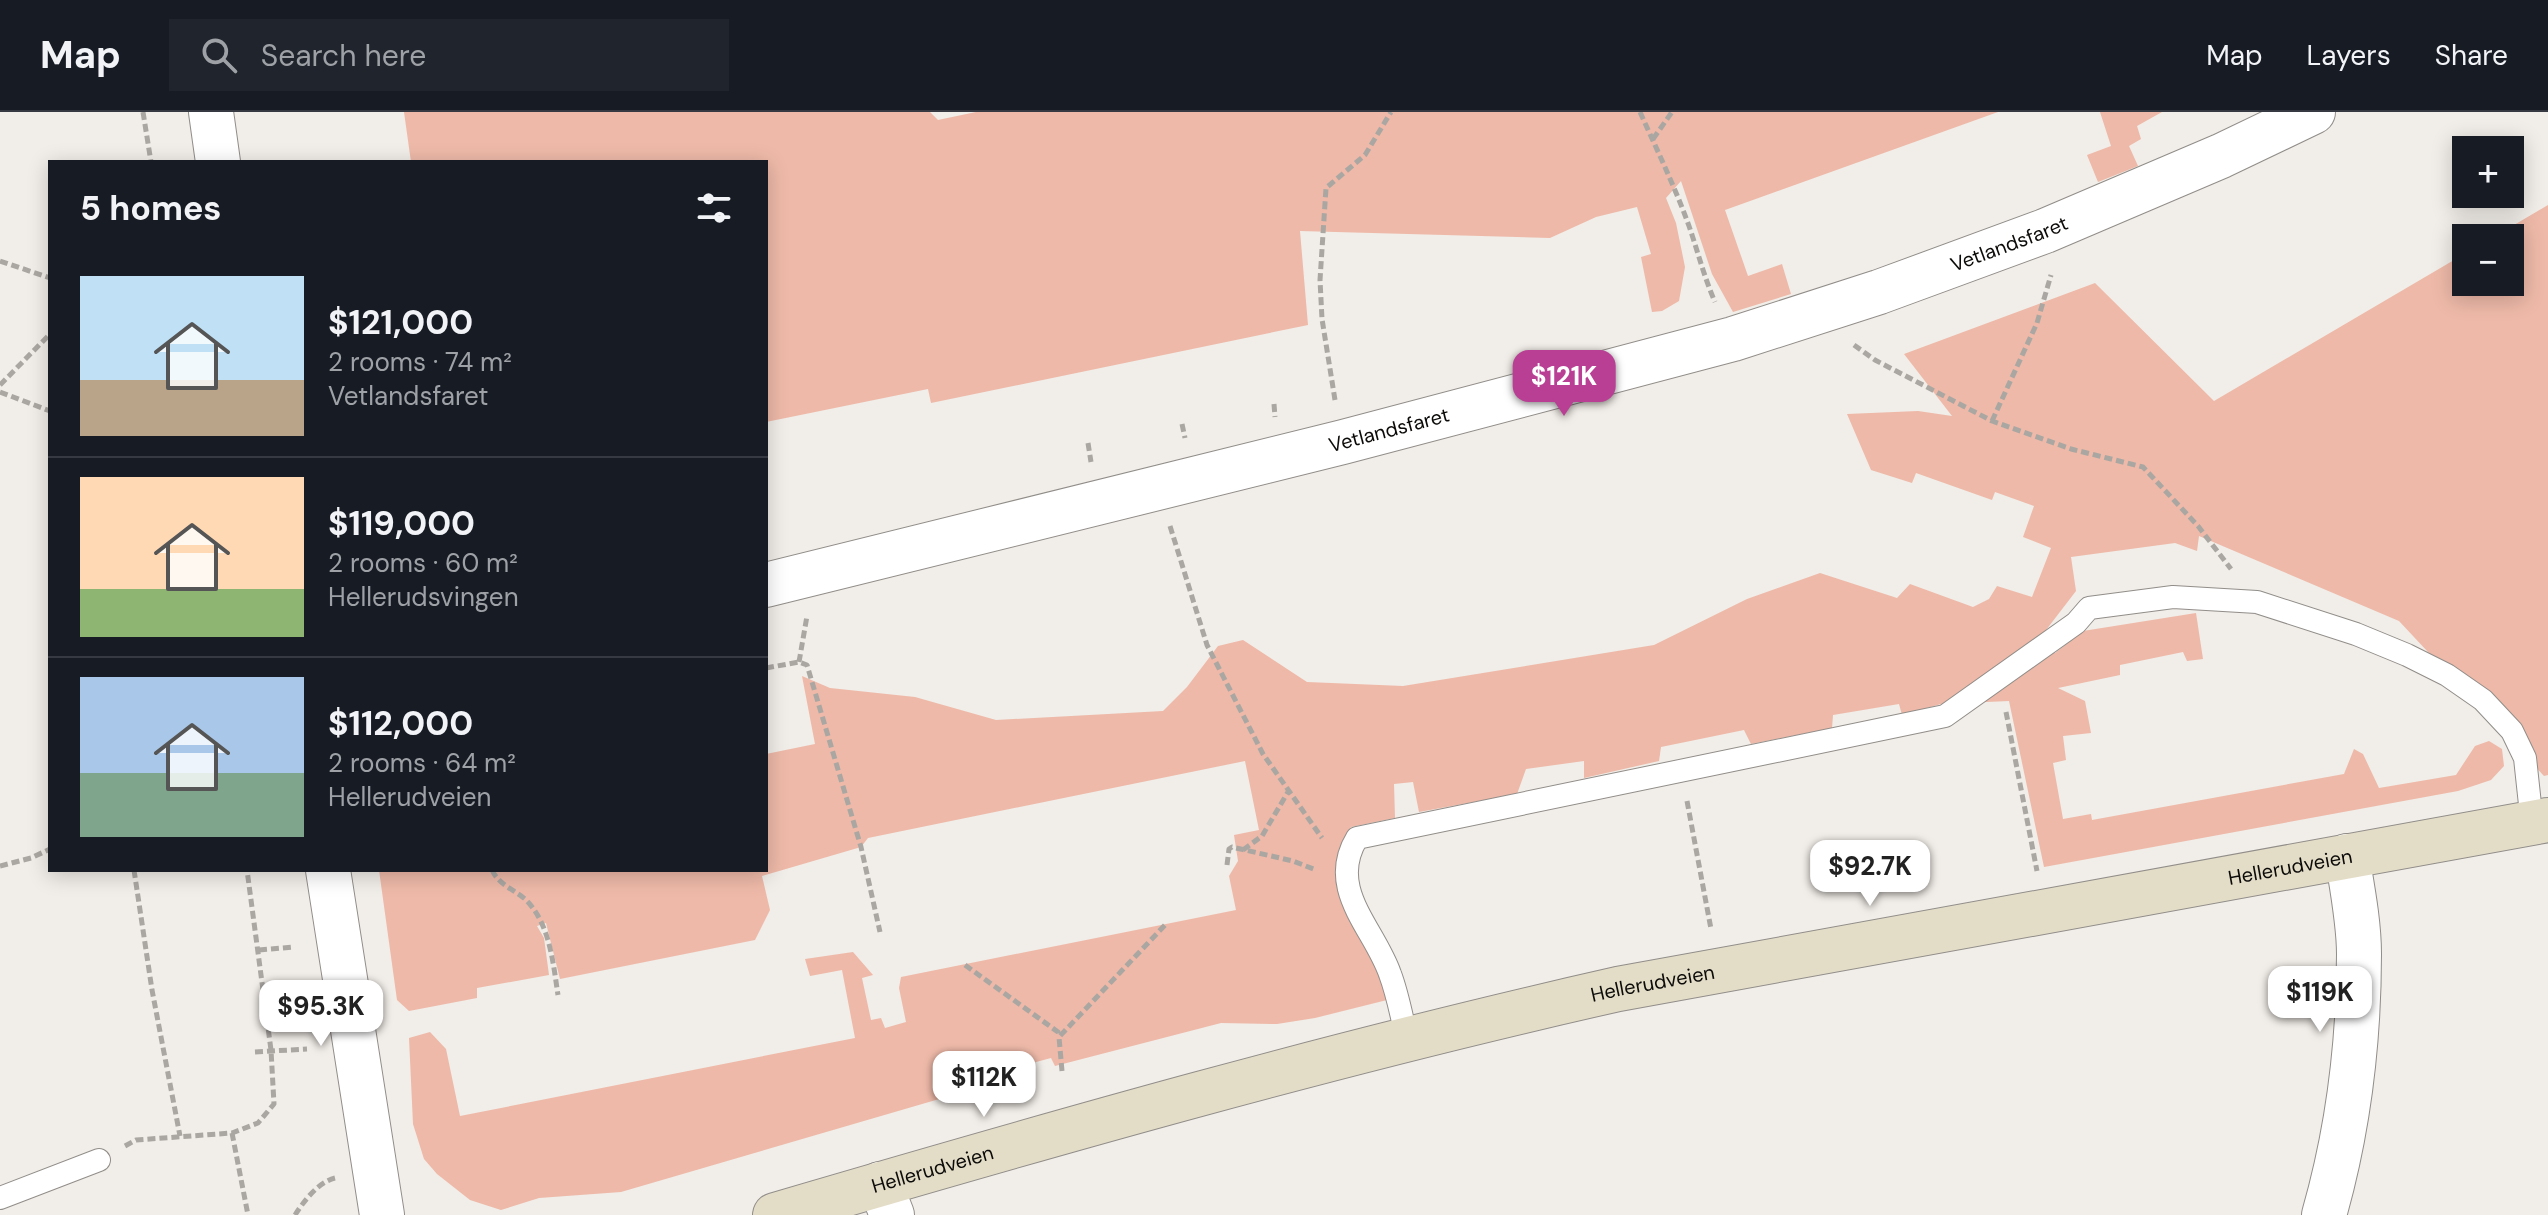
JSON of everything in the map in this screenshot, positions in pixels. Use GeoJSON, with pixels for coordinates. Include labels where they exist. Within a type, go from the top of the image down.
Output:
{"type":"FeatureCollection","features":[{"type":"Feature","properties":{"kind":"main road","name":"Hellerudveien"},"geometry":{"type":"LineString","coordinates":[[775,1215],[886,1200],[1212,1090],[1530,1009],[1714,970],[2540,821]]}},
{"type":"Feature","properties":{"kind":"street"},"geometry":{"type":"LineString","coordinates":[[211,112],[218,160]]}},
{"type":"Feature","properties":{"kind":"street","name":"Vetlandsfaret"},"geometry":{"type":"LineString","coordinates":[[768,585],[1343,442],[1733,339],[1879,292],[2045,231],[2221,156],[2313,112]]}},
{"type":"Feature","properties":{"kind":"street"},"geometry":{"type":"LineString","coordinates":[[2324,1215],[2335,1177],[2350,1092],[2355,1021],[2359,951],[2347,856]]}},
{"type":"Feature","properties":{"kind":"street"},"geometry":{"type":"LineString","coordinates":[[328,872],[382,1215]]}},
{"type":"Feature","properties":{"kind":"lane"},"geometry":{"type":"LineString","coordinates":[[1407,1040],[1390,972],[1358,915],[1348,880],[1349,851],[1357,838],[1945,716],[2076,623],[2089,608],[2173,597],[2257,602],[2356,634],[2407,655],[2447,675],[2483,700],[2512,731],[2522,748],[2540,821]]}},
{"type":"Feature","properties":{"kind":"lane"},"geometry":{"type":"LineString","coordinates":[[0,1198],[99,1160]]}},
{"type":"Feature","properties":{"kind":"path"},"geometry":{"type":"LineString","coordinates":[[143,112],[151,160]]}},
{"type":"Feature","properties":{"kind":"path"},"geometry":{"type":"LineString","coordinates":[[1343,442],[1322,319],[1320,280],[1326,188],[1365,155],[1391,112]]}},
{"type":"Feature","properties":{"kind":"path"},"geometry":{"type":"LineString","coordinates":[[1640,112],[1678,196],[1704,278],[1733,339]]}},
{"type":"Feature","properties":{"kind":"path"},"geometry":{"type":"LineString","coordinates":[[1653,139],[1672,112]]}},
{"type":"Feature","properties":{"kind":"path"},"geometry":{"type":"LineString","coordinates":[[0,261],[48,277]]}},
{"type":"Feature","properties":{"kind":"path"},"geometry":{"type":"LineString","coordinates":[[1992,421],[2037,323],[2052,271]]}},
{"type":"Feature","properties":{"kind":"path"},"geometry":{"type":"LineString","coordinates":[[0,385],[48,336]]}},
{"type":"Feature","properties":{"kind":"path"},"geometry":{"type":"LineString","coordinates":[[1852,344],[1875,360],[1992,421],[2071,449],[2143,467],[2198,526],[2257,602]]}},
{"type":"Feature","properties":{"kind":"path"},"geometry":{"type":"LineString","coordinates":[[0,392],[48,410]]}},
{"type":"Feature","properties":{"kind":"path"},"geometry":{"type":"LineString","coordinates":[[1274,404],[1275,416]]}},
{"type":"Feature","properties":{"kind":"path"},"geometry":{"type":"LineString","coordinates":[[1182,424],[1184,435]]}},
{"type":"Feature","properties":{"kind":"path"},"geometry":{"type":"LineString","coordinates":[[1088,443],[1090,455]]}},
{"type":"Feature","properties":{"kind":"path"},"geometry":{"type":"LineString","coordinates":[[1167,513],[1207,645],[1263,754],[1348,880]]}},
{"type":"Feature","properties":{"kind":"path"},"geometry":{"type":"LineString","coordinates":[[799,662],[809,606]]}},
{"type":"Feature","properties":{"kind":"path"},"geometry":{"type":"LineString","coordinates":[[768,668],[799,662],[807,665],[856,828],[880,932]]}},
{"type":"Feature","properties":{"kind":"path"},"geometry":{"type":"LineString","coordinates":[[2000,677],[2038,876]]}},
{"type":"Feature","properties":{"kind":"path"},"geometry":{"type":"LineString","coordinates":[[1681,770],[1712,934]]}},
{"type":"Feature","properties":{"kind":"path"},"geometry":{"type":"LineString","coordinates":[[1242,850],[1262,836],[1288,792]]}},
{"type":"Feature","properties":{"kind":"path"},"geometry":{"type":"LineString","coordinates":[[1227,865],[1232,847],[1293,861],[1348,880]]}},
{"type":"Feature","properties":{"kind":"path"},"geometry":{"type":"LineString","coordinates":[[0,866],[48,850]]}},
{"type":"Feature","properties":{"kind":"path"},"geometry":{"type":"LineString","coordinates":[[134,872],[152,990],[180,1136]]}},
{"type":"Feature","properties":{"kind":"path"},"geometry":{"type":"LineString","coordinates":[[99,1160],[136,1140],[232,1133],[258,1123],[274,1104],[271,1050],[247,872]]}},
{"type":"Feature","properties":{"kind":"path"},"geometry":{"type":"LineString","coordinates":[[493,872],[499,881],[526,900],[542,924],[558,995]]}},
{"type":"Feature","properties":{"kind":"path"},"geometry":{"type":"LineString","coordinates":[[1059,1037],[1166,924]]}},
{"type":"Feature","properties":{"kind":"path"},"geometry":{"type":"LineString","coordinates":[[259,950],[293,947]]}},
{"type":"Feature","properties":{"kind":"path"},"geometry":{"type":"LineString","coordinates":[[965,965],[1058,1032],[1062,1071]]}},
{"type":"Feature","properties":{"kind":"path"},"geometry":{"type":"LineString","coordinates":[[255,1052],[307,1049]]}},
{"type":"Feature","properties":{"kind":"path"},"geometry":{"type":"LineString","coordinates":[[232,1133],[248,1215]]}},
{"type":"Feature","properties":{"kind":"shaded area"},"geometry":{"type":"Polygon","coordinates":[[[404,112],[930,112],[938,120],[976,112],[1998,112],[1725,210],[1748,276],[1782,264],[1791,294],[1733,312],[1712,274],[1681,181],[1666,198],[1676,223],[1685,267],[1679,301],[1662,311],[1652,312],[1641,257],[1651,254],[1637,207],[1596,217],[1550,238],[1300,231],[1308,325],[931,403],[928,389],[768,422],[768,160],[411,160],[404,112]]]}},
{"type":"Feature","properties":{"kind":"shaded area"},"geometry":{"type":"Polygon","coordinates":[[[2100,112],[2162,112],[2137,126],[2141,139],[2129,146],[2138,166],[2098,182],[2087,155],[2111,146],[2100,112]]]}},
{"type":"Feature","properties":{"kind":"shaded area"},"geometry":{"type":"Polygon","coordinates":[[[2548,205],[2548,775],[2544,776],[2399,621],[2199,536],[2197,551],[2175,543],[2071,557],[2076,591],[2033,647],[2055,653],[2083,631],[2196,613],[2203,659],[2187,661],[2183,652],[2120,665],[2120,675],[2058,688],[2085,701],[2091,733],[2063,736],[2066,760],[2053,763],[2063,819],[2091,814],[2092,820],[2344,774],[2354,749],[2363,754],[2379,788],[2456,775],[2475,746],[2489,741],[2502,749],[2504,766],[2491,780],[2458,791],[2044,867],[2009,701],[1941,704],[1902,715],[1899,704],[1833,715],[1832,728],[1751,744],[1744,730],[1661,747],[1659,761],[1584,778],[1584,761],[1526,769],[1517,794],[1419,812],[1413,782],[1394,784],[1395,818],[1351,827],[1341,846],[1338,890],[1381,970],[1387,1000],[1277,1024],[1221,1023],[1055,1066],[1051,1058],[1025,1065],[1028,1073],[621,1192],[539,1198],[501,1210],[470,1200],[437,1174],[424,1159],[413,1124],[409,1038],[430,1032],[446,1049],[460,1116],[855,1038],[842,970],[810,976],[805,959],[853,952],[873,975],[862,978],[871,1020],[881,1018],[885,1028],[906,1022],[899,988],[901,977],[1236,910],[1229,876],[1238,861],[1234,835],[1259,830],[1245,761],[868,838],[861,847],[762,876],[770,910],[755,940],[560,979],[546,923],[537,926],[544,938],[549,975],[477,988],[477,998],[409,1011],[397,1000],[379,872],[768,872],[768,754],[815,744],[802,676],[830,688],[915,697],[996,720],[1163,711],[1187,687],[1218,646],[1243,640],[1307,682],[1403,686],[1654,645],[1747,599],[1820,573],[1897,598],[1910,584],[1973,607],[1989,599],[1997,586],[2032,597],[2051,548],[2023,537],[2034,506],[1995,492],[1992,500],[1916,473],[1912,483],[1871,470],[1847,414],[1918,411],[1952,416],[1904,354],[2095,283],[2214,401],[2452,261],[2452,296],[2524,296],[2524,224],[2516,224],[2548,205]]]}}]}
